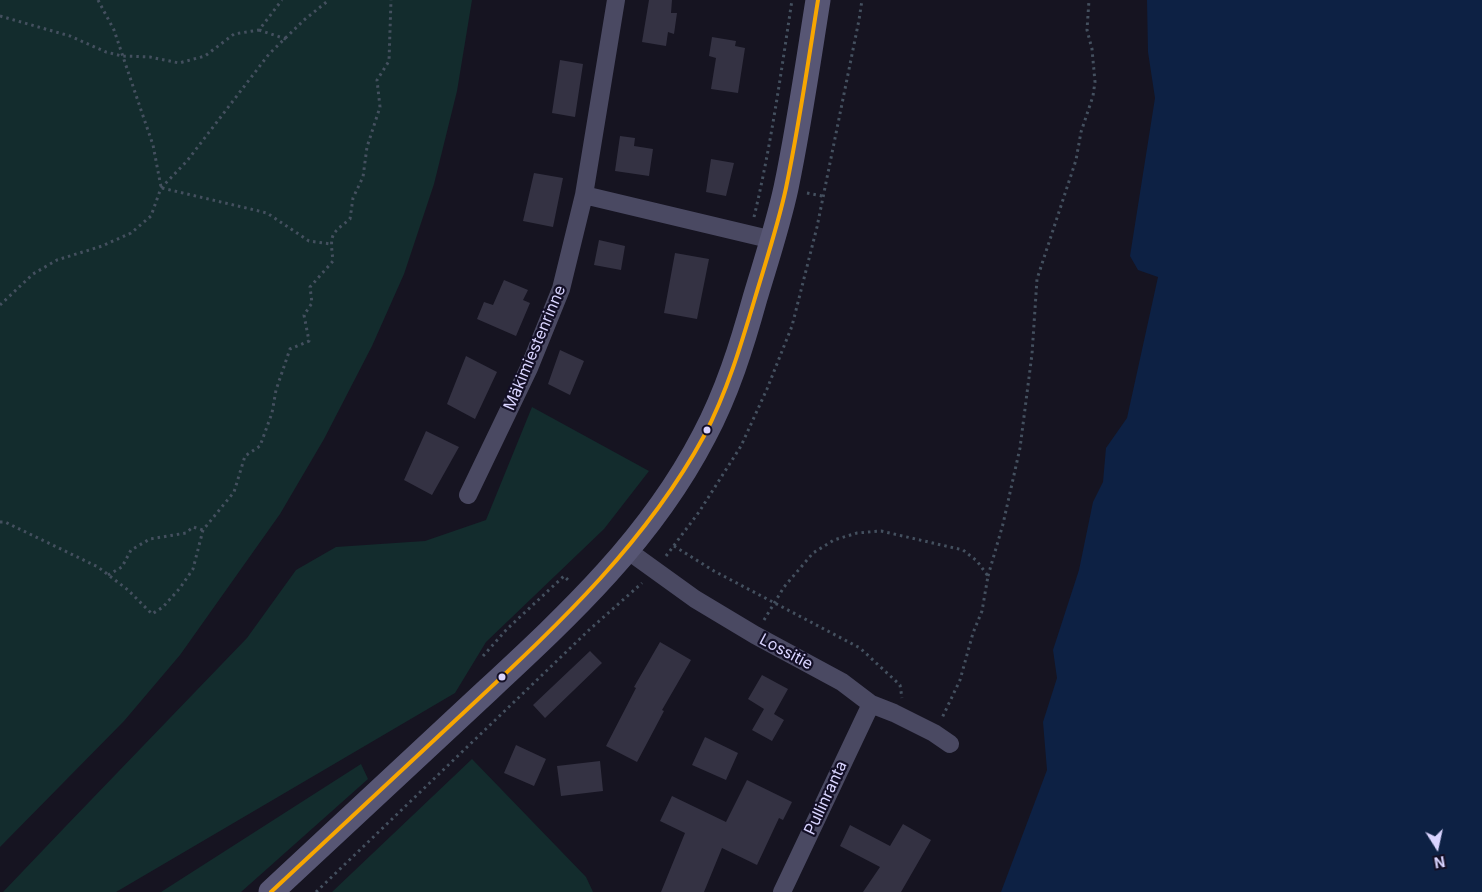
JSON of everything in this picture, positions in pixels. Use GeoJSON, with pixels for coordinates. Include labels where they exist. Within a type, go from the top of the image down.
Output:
{"type":"FeatureCollection","features":[{"type":"Feature","properties":{"kind":"main road"},"geometry":{"type":"LineString","coordinates":[[271,892],[545,637],[627,550],[660,508],[679,479],[705,434],[727,384],[747,327],[773,240],[786,188],[818,0]]}},
{"type":"Feature","properties":{"kind":"street","name":"Mäkimiestenrinne"},"geometry":{"type":"LineString","coordinates":[[468,495],[529,368],[561,289],[584,195],[616,0]]}},
{"type":"Feature","properties":{"kind":"street"},"geometry":{"type":"LineString","coordinates":[[584,195],[773,240]]}},
{"type":"Feature","properties":{"kind":"street","name":"Lossitie"},"geometry":{"type":"LineString","coordinates":[[627,550],[695,600],[842,682],[871,704],[934,733],[950,744]]}},
{"type":"Feature","properties":{"kind":"street","name":"Pullinranta"},"geometry":{"type":"LineString","coordinates":[[782,892],[871,704]]}},
{"type":"Feature","properties":{"kind":"path"},"geometry":{"type":"LineString","coordinates":[[98,0],[114,30],[153,145],[161,188]]}},
{"type":"Feature","properties":{"kind":"path"},"geometry":{"type":"LineString","coordinates":[[259,30],[282,0]]}},
{"type":"Feature","properties":{"kind":"path"},"geometry":{"type":"LineString","coordinates":[[0,305],[33,274],[57,260],[102,246],[131,233],[152,216],[161,188],[187,161],[269,54],[328,0]]}},
{"type":"Feature","properties":{"kind":"path"},"geometry":{"type":"LineString","coordinates":[[0,522],[5,522],[98,567],[128,590],[152,614],[163,607],[180,588],[193,569],[203,530],[234,492],[245,456],[260,446],[272,413],[276,390],[290,349],[309,341],[304,315],[312,303],[310,287],[333,260],[331,244],[334,232],[350,219],[353,198],[363,177],[366,147],[380,108],[377,80],[389,61],[391,0]]}},
{"type":"Feature","properties":{"kind":"path"},"geometry":{"type":"LineString","coordinates":[[749,235],[762,183],[776,108],[792,0]]}},
{"type":"Feature","properties":{"kind":"path"},"geometry":{"type":"LineString","coordinates":[[666,556],[699,512],[741,446],[767,389],[792,326],[817,227],[862,0]]}},
{"type":"Feature","properties":{"kind":"path"},"geometry":{"type":"LineString","coordinates":[[934,733],[960,680],[973,633],[982,610],[988,576],[1003,524],[1020,448],[1028,388],[1037,279],[1076,160],[1081,132],[1093,96],[1095,82],[1092,49],[1087,30],[1090,0]]}},
{"type":"Feature","properties":{"kind":"path"},"geometry":{"type":"LineString","coordinates":[[0,16],[70,36],[106,52],[122,56],[150,57],[179,63],[205,56],[234,34],[259,30],[286,39]]}},
{"type":"Feature","properties":{"kind":"path"},"geometry":{"type":"LineString","coordinates":[[161,188],[267,213],[309,241],[331,244]]}},
{"type":"Feature","properties":{"kind":"path"},"geometry":{"type":"LineString","coordinates":[[108,575],[122,567],[131,550],[150,539],[186,533],[193,527],[203,530]]}},
{"type":"Feature","properties":{"kind":"path"},"geometry":{"type":"LineString","coordinates":[[755,635],[784,587],[813,553],[834,540],[857,533],[882,531],[963,550],[977,561],[988,576]]}},
{"type":"Feature","properties":{"kind":"path"},"geometry":{"type":"LineString","coordinates":[[674,546],[714,571],[860,648],[900,685],[902,697],[894,713]]}},
{"type":"Feature","properties":{"kind":"path"},"geometry":{"type":"LineString","coordinates":[[316,892],[589,630],[643,583]]}},
{"type":"Feature","properties":{"kind":"green space"},"geometry":{"type":"Polygon","coordinates":[[[0,0],[472,0],[457,91],[434,184],[404,274],[372,346],[324,439],[280,514],[180,655],[124,721],[0,847],[0,0]]]}},
{"type":"Feature","properties":{"kind":"green space"},"geometry":{"type":"Polygon","coordinates":[[[532,407],[649,471],[604,529],[486,642],[455,693],[116,892],[3,892],[247,638],[296,570],[336,547],[425,541],[486,520],[532,407]]]}},
{"type":"Feature","properties":{"kind":"green space"},"geometry":{"type":"Polygon","coordinates":[[[472,759],[586,877],[593,892],[332,892],[472,759]]]}},
{"type":"Feature","properties":{"kind":"green space"},"geometry":{"type":"Polygon","coordinates":[[[361,764],[368,779],[241,892],[161,892],[361,764]]]}},
{"type":"Feature","properties":{"kind":"water"},"geometry":{"type":"Polygon","coordinates":[[[1147,0],[1482,0],[1482,892],[1001,892],[1047,770],[1043,722],[1057,678],[1053,650],[1079,570],[1093,502],[1103,482],[1106,448],[1127,418],[1158,277],[1138,270],[1130,256],[1155,98],[1148,52],[1147,0]]]}},
{"type":"Feature","properties":{"kind":"building"},"geometry":{"type":"Polygon","coordinates":[[[649,0],[672,0],[671,13],[677,13],[674,34],[668,32],[666,46],[642,42],[649,0]]]}},
{"type":"Feature","properties":{"kind":"building"},"geometry":{"type":"Polygon","coordinates":[[[712,37],[736,41],[735,46],[745,48],[738,93],[711,89],[716,58],[709,56],[712,37]]]}},
{"type":"Feature","properties":{"kind":"building"},"geometry":{"type":"Polygon","coordinates":[[[560,60],[583,64],[575,117],[552,113],[560,60]]]}},
{"type":"Feature","properties":{"kind":"building"},"geometry":{"type":"Polygon","coordinates":[[[620,136],[635,138],[634,146],[653,149],[649,176],[615,171],[620,136]]]}},
{"type":"Feature","properties":{"kind":"building"},"geometry":{"type":"Polygon","coordinates":[[[711,159],[734,163],[726,196],[706,192],[711,159]]]}},
{"type":"Feature","properties":{"kind":"building"},"geometry":{"type":"Polygon","coordinates":[[[534,173],[563,178],[553,227],[523,221],[534,173]]]}},
{"type":"Feature","properties":{"kind":"building"},"geometry":{"type":"Polygon","coordinates":[[[599,240],[625,246],[621,270],[594,265],[599,240]]]}},
{"type":"Feature","properties":{"kind":"building"},"geometry":{"type":"Polygon","coordinates":[[[675,253],[709,259],[697,319],[664,313],[675,253]]]}},
{"type":"Feature","properties":{"kind":"building"},"geometry":{"type":"Polygon","coordinates":[[[504,280],[528,290],[523,300],[530,303],[516,336],[477,319],[484,302],[493,305],[504,280]]]}},
{"type":"Feature","properties":{"kind":"building"},"geometry":{"type":"Polygon","coordinates":[[[560,350],[584,361],[570,395],[548,384],[560,350]]]}},
{"type":"Feature","properties":{"kind":"building"},"geometry":{"type":"Polygon","coordinates":[[[466,356],[497,372],[475,419],[447,404],[466,356]]]}},
{"type":"Feature","properties":{"kind":"building"},"geometry":{"type":"Polygon","coordinates":[[[426,431],[459,447],[432,495],[404,480],[426,431]]]}},
{"type":"Feature","properties":{"kind":"building"},"geometry":{"type":"Polygon","coordinates":[[[660,642],[691,660],[662,710],[664,711],[637,762],[606,746],[636,688],[634,687],[660,642]]]}},
{"type":"Feature","properties":{"kind":"building"},"geometry":{"type":"Polygon","coordinates":[[[590,651],[602,663],[545,718],[533,705],[590,651]]]}},
{"type":"Feature","properties":{"kind":"building"},"geometry":{"type":"Polygon","coordinates":[[[762,675],[788,689],[774,714],[784,720],[772,741],[752,730],[764,709],[748,699],[762,675]]]}},
{"type":"Feature","properties":{"kind":"building"},"geometry":{"type":"Polygon","coordinates":[[[705,737],[738,753],[726,780],[692,765],[705,737]]]}},
{"type":"Feature","properties":{"kind":"building"},"geometry":{"type":"Polygon","coordinates":[[[516,745],[546,759],[534,786],[504,773],[516,745]]]}},
{"type":"Feature","properties":{"kind":"building"},"geometry":{"type":"Polygon","coordinates":[[[600,761],[603,791],[561,796],[557,766],[600,761]]]}},
{"type":"Feature","properties":{"kind":"building"},"geometry":{"type":"Polygon","coordinates":[[[747,780],[792,802],[783,820],[779,818],[757,865],[722,848],[704,892],[661,892],[685,833],[660,821],[672,796],[726,822],[747,780]]]}},
{"type":"Feature","properties":{"kind":"building"},"geometry":{"type":"Polygon","coordinates":[[[903,824],[931,840],[901,892],[863,892],[880,867],[840,846],[850,825],[890,846],[903,824]]]}},
{"type":"Feature","properties":{"kind":"transit line"},"geometry":{"type":"LineString","coordinates":[[271,892],[507,673],[570,611],[629,545],[656,511],[681,474],[704,436],[727,385],[776,229],[795,141],[818,0]]}}]}
